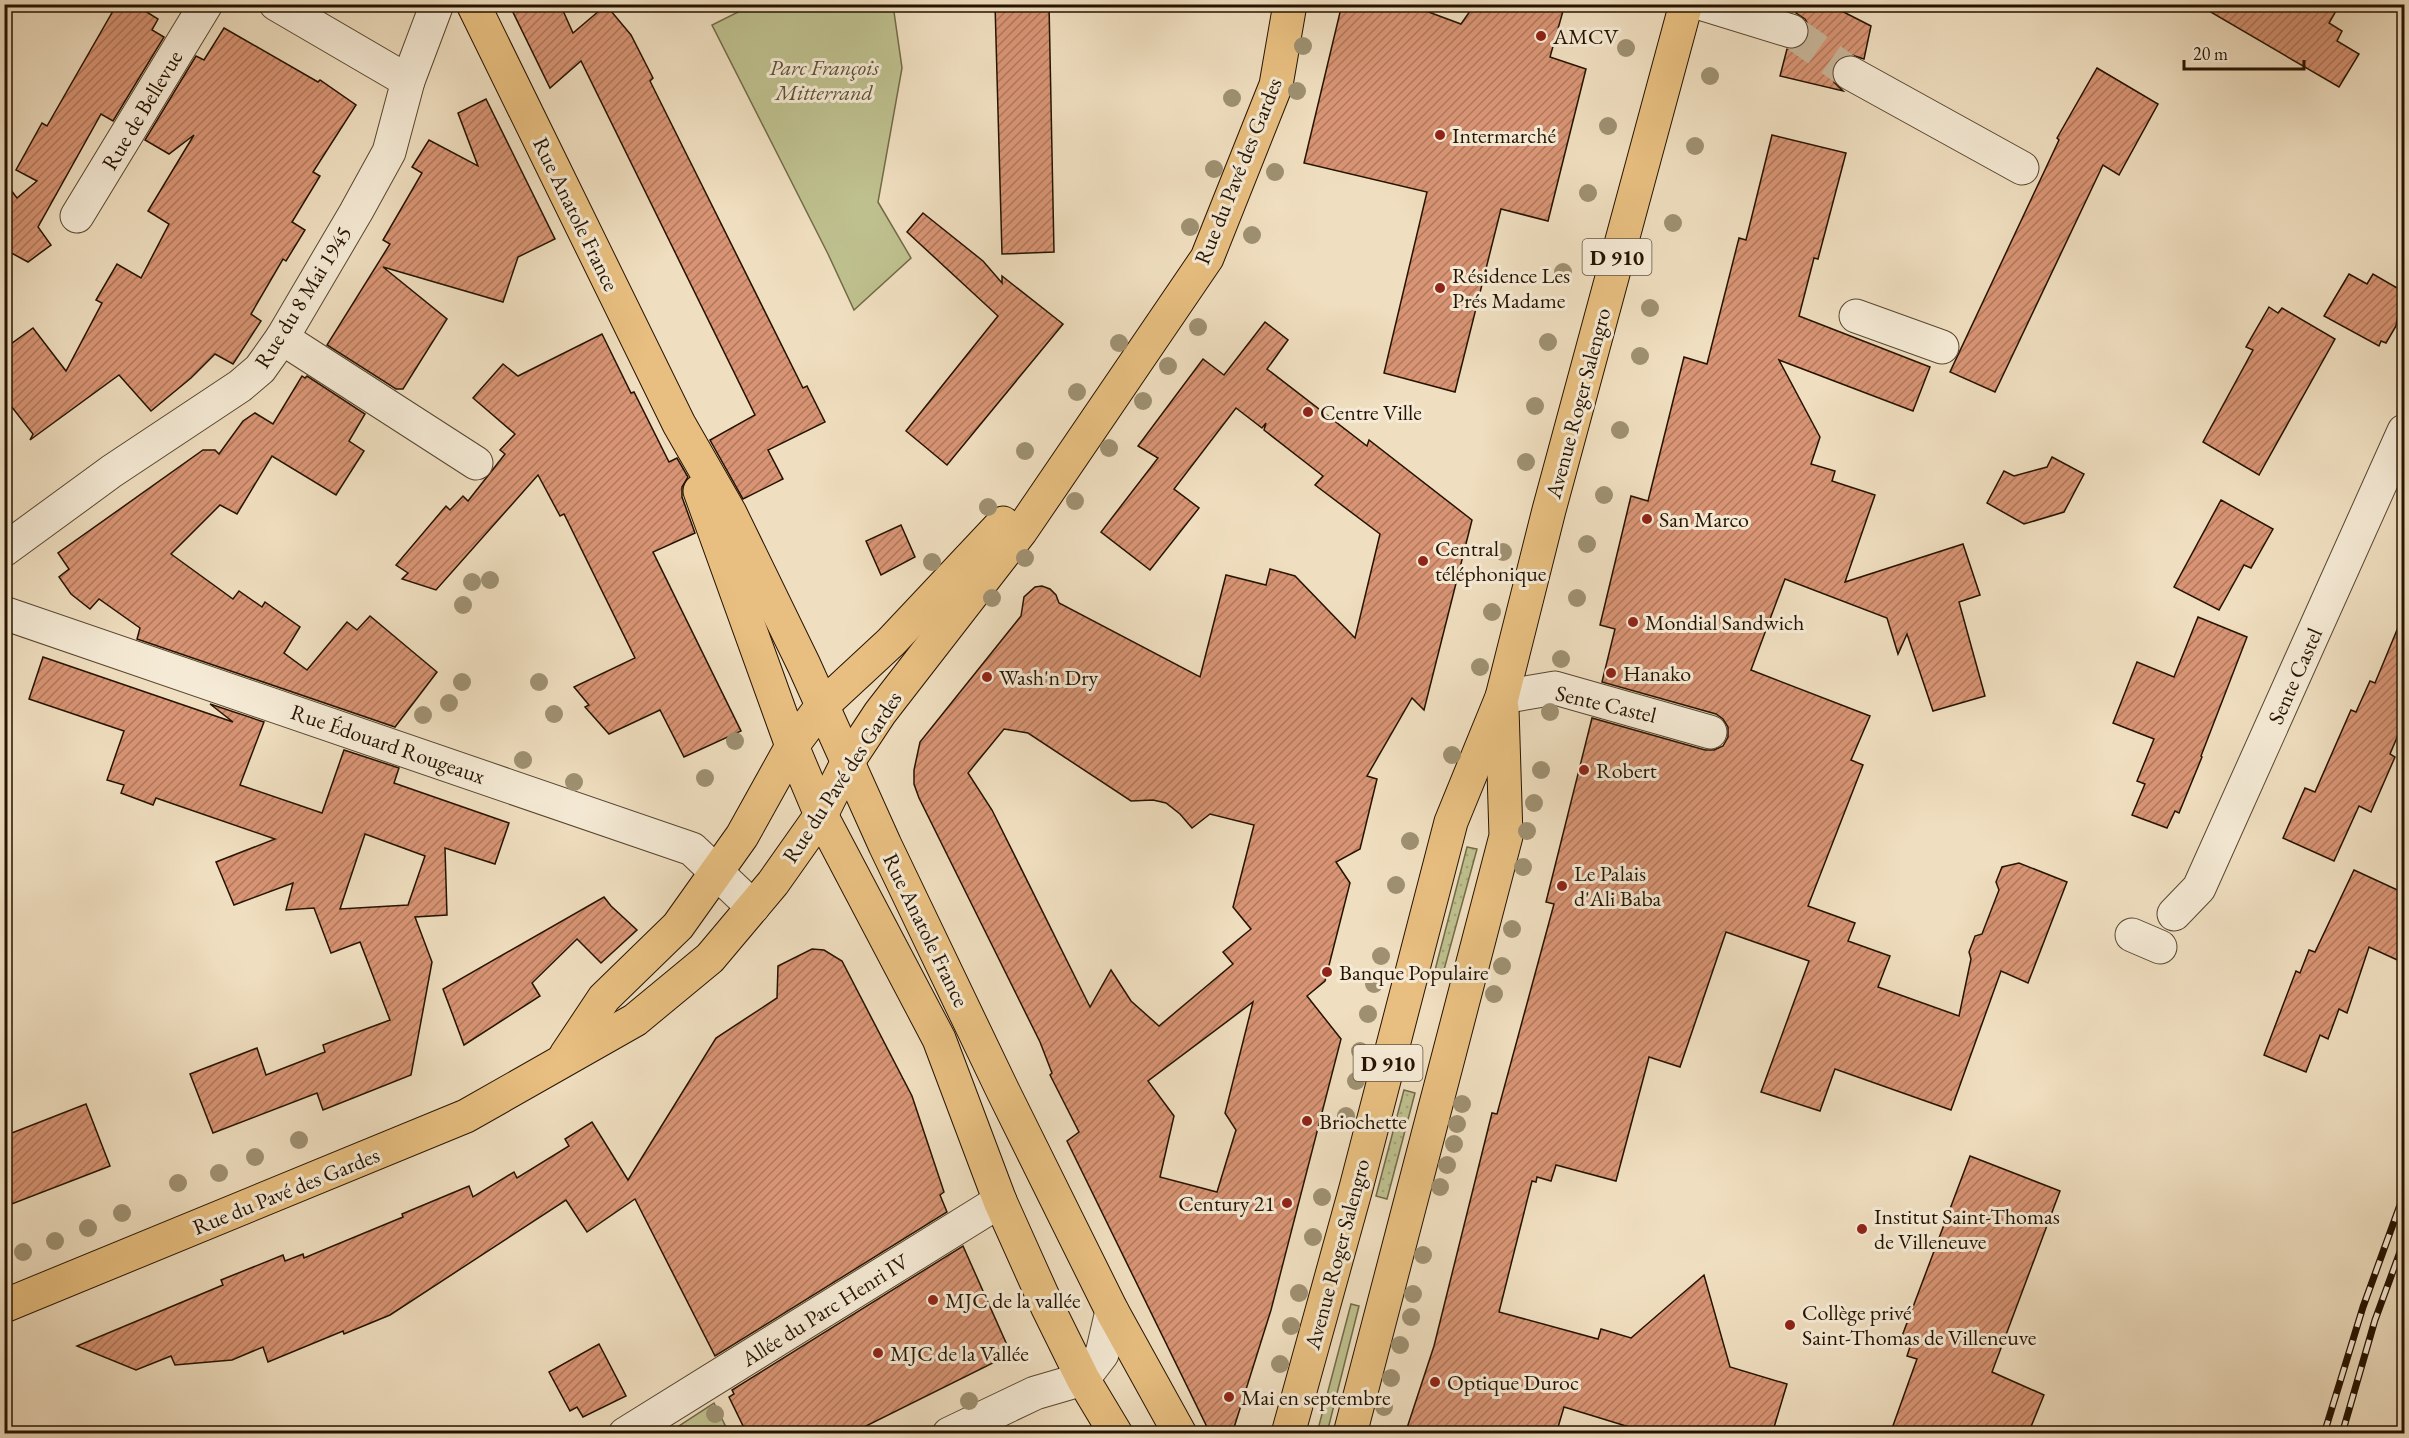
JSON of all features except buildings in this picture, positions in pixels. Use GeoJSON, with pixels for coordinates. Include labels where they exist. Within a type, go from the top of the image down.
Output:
{"type":"FeatureCollection","features":[{"type":"Feature","properties":{"kind":"main road","name":"Rue Anatole France"},"geometry":{"type":"LineString","coordinates":[[473,4],[679,424],[730,513],[804,665],[847,763],[1002,1089],[1112,1311],[1180,1434]]}},
{"type":"Feature","properties":{"kind":"main road","name":"Rue du Pavé des Gardes"},"geometry":{"type":"LineString","coordinates":[[4,1306],[466,1116],[635,1020],[710,958],[753,907],[821,814],[847,763],[880,713],[1021,531],[1207,258],[1276,85],[1290,4]]}},
{"type":"Feature","properties":{"kind":"main road","name":"Avenue Roger Salengro"},"geometry":{"type":"LineString","coordinates":[[1288,1434],[1356,1188],[1451,822],[1502,697],[1549,510],[1686,4]]}},
{"type":"Feature","properties":{"kind":"main road","name":"Rue Anatole France"},"geometry":{"type":"LineString","coordinates":[[679,424],[713,532],[792,746],[821,814],[939,1039],[1000,1201],[1083,1379],[1116,1434]]}},
{"type":"Feature","properties":{"kind":"main road","name":"Rue du Pavé des Gardes"},"geometry":{"type":"LineString","coordinates":[[561,1061],[604,998],[678,926],[742,836],[792,746],[822,706],[891,642],[1078,446]]}},
{"type":"Feature","properties":{"kind":"main road","name":"Avenue Roger Salengro"},"geometry":{"type":"LineString","coordinates":[[1350,1434],[1506,836],[1502,697]]}},
{"type":"Feature","properties":{"kind":"street","name":"Rue de Bellevue"},"geometry":{"type":"LineString","coordinates":[[77,216],[206,4]]}},
{"type":"Feature","properties":{"kind":"street"},"geometry":{"type":"LineString","coordinates":[[276,4],[408,81]]}},
{"type":"Feature","properties":{"kind":"street","name":"Rue du 8 Mai 1945"},"geometry":{"type":"LineString","coordinates":[[4,550],[112,471],[240,386],[260,369],[282,338],[351,222],[389,152],[408,81],[437,4]]}},
{"type":"Feature","properties":{"kind":"street"},"geometry":{"type":"LineString","coordinates":[[1703,4],[1791,31]]}},
{"type":"Feature","properties":{"kind":"street"},"geometry":{"type":"LineString","coordinates":[[1850,73],[2022,168]]}},
{"type":"Feature","properties":{"kind":"street"},"geometry":{"type":"LineString","coordinates":[[1856,316],[1942,347]]}},
{"type":"Feature","properties":{"kind":"street"},"geometry":{"type":"LineString","coordinates":[[282,338],[476,463]]}},
{"type":"Feature","properties":{"kind":"street","name":"Sente Castel"},"geometry":{"type":"LineString","coordinates":[[2174,914],[2199,888],[2404,431]]}},
{"type":"Feature","properties":{"kind":"street","name":"Rue Édouard Rougeaux"},"geometry":{"type":"LineString","coordinates":[[4,613],[692,849],[753,907]]}},
{"type":"Feature","properties":{"kind":"street","name":"Sente Castel"},"geometry":{"type":"LineString","coordinates":[[1502,697],[1555,688],[1710,732]]}},
{"type":"Feature","properties":{"kind":"street","name":"Allée du Parc Henri IV"},"geometry":{"type":"LineString","coordinates":[[637,1426],[1000,1201]]}},
{"type":"Feature","properties":{"kind":"street"},"geometry":{"type":"LineString","coordinates":[[949,1434],[1035,1393],[1083,1379],[1102,1354],[1112,1311]]}},
{"type":"Feature","properties":{"kind":"green space","name":"Parc François Mitterrand"},"geometry":{"type":"Polygon","coordinates":[[[752,5],[893,5],[902,68],[878,202],[911,258],[854,310],[712,25],[752,5]]]}},
{"type":"Feature","properties":{"kind":"green space"},"geometry":{"type":"Polygon","coordinates":[[[1467,847],[1477,849],[1442,977],[1434,974],[1467,847]]]}},
{"type":"Feature","properties":{"kind":"green space"},"geometry":{"type":"Polygon","coordinates":[[[1404,1090],[1415,1093],[1387,1199],[1376,1196],[1404,1090]]]}},
{"type":"Feature","properties":{"kind":"green space"},"geometry":{"type":"Polygon","coordinates":[[[1351,1304],[1359,1306],[1327,1433],[1317,1433],[1351,1304]]]}},
{"type":"Feature","properties":{"kind":"green space"},"geometry":{"type":"Polygon","coordinates":[[[714,1403],[729,1433],[673,1433],[671,1431],[714,1403]]]}},
{"type":"Feature","properties":{"kind":"tunnel"},"geometry":{"type":"LineString","coordinates":[[1791,31],[1850,73]]}},
{"type":"Feature","properties":{"kind":"railway"},"geometry":{"type":"LineString","coordinates":[[2324,1434],[2363,1307],[2404,1194]]}},
{"type":"Feature","properties":{"kind":"railway"},"geometry":{"type":"LineString","coordinates":[[2342,1434],[2375,1320],[2404,1241]]}},
{"type":"Feature","properties":{"kind":"place","name":"AMCV"},"geometry":{"type":"Point","coordinates":[1541,36]}},
{"type":"Feature","properties":{"kind":"place","name":"Intermarché"},"geometry":{"type":"Point","coordinates":[1440,135]}},
{"type":"Feature","properties":{"kind":"place","name":"Résidence Les Prés Madame"},"geometry":{"type":"Point","coordinates":[1440,288]}},
{"type":"Feature","properties":{"kind":"place","name":"Centre Ville"},"geometry":{"type":"Point","coordinates":[1308,412]}},
{"type":"Feature","properties":{"kind":"place","name":"San Marco"},"geometry":{"type":"Point","coordinates":[1647,519]}},
{"type":"Feature","properties":{"kind":"place","name":"Central téléphonique"},"geometry":{"type":"Point","coordinates":[1423,561]}},
{"type":"Feature","properties":{"kind":"place","name":"Mondial Sandwich"},"geometry":{"type":"Point","coordinates":[1633,622]}},
{"type":"Feature","properties":{"kind":"place","name":"Hanako"},"geometry":{"type":"Point","coordinates":[1611,673]}},
{"type":"Feature","properties":{"kind":"place","name":"Wash'n Dry"},"geometry":{"type":"Point","coordinates":[987,677]}},
{"type":"Feature","properties":{"kind":"place","name":"Robert"},"geometry":{"type":"Point","coordinates":[1584,770]}},
{"type":"Feature","properties":{"kind":"place","name":"Le Palais d'Ali Baba"},"geometry":{"type":"Point","coordinates":[1562,886]}},
{"type":"Feature","properties":{"kind":"place","name":"Banque Populaire"},"geometry":{"type":"Point","coordinates":[1327,972]}},
{"type":"Feature","properties":{"kind":"place","name":"Briochette"},"geometry":{"type":"Point","coordinates":[1307,1121]}},
{"type":"Feature","properties":{"kind":"place","name":"Century 21"},"geometry":{"type":"Point","coordinates":[1287,1203]}},
{"type":"Feature","properties":{"kind":"place","name":"Institut Saint-Thomas de Villeneuve"},"geometry":{"type":"Point","coordinates":[1862,1229]}},
{"type":"Feature","properties":{"kind":"place","name":"MJC de la vallée"},"geometry":{"type":"Point","coordinates":[933,1300]}},
{"type":"Feature","properties":{"kind":"place","name":"Collège privé Saint-Thomas de Villeneuve"},"geometry":{"type":"Point","coordinates":[1790,1325]}},
{"type":"Feature","properties":{"kind":"place","name":"MJC de la Vallée"},"geometry":{"type":"Point","coordinates":[878,1353]}},
{"type":"Feature","properties":{"kind":"place","name":"Optique Duroc"},"geometry":{"type":"Point","coordinates":[1435,1382]}},
{"type":"Feature","properties":{"kind":"place","name":"Mai en septembre"},"geometry":{"type":"Point","coordinates":[1229,1397]}}]}
